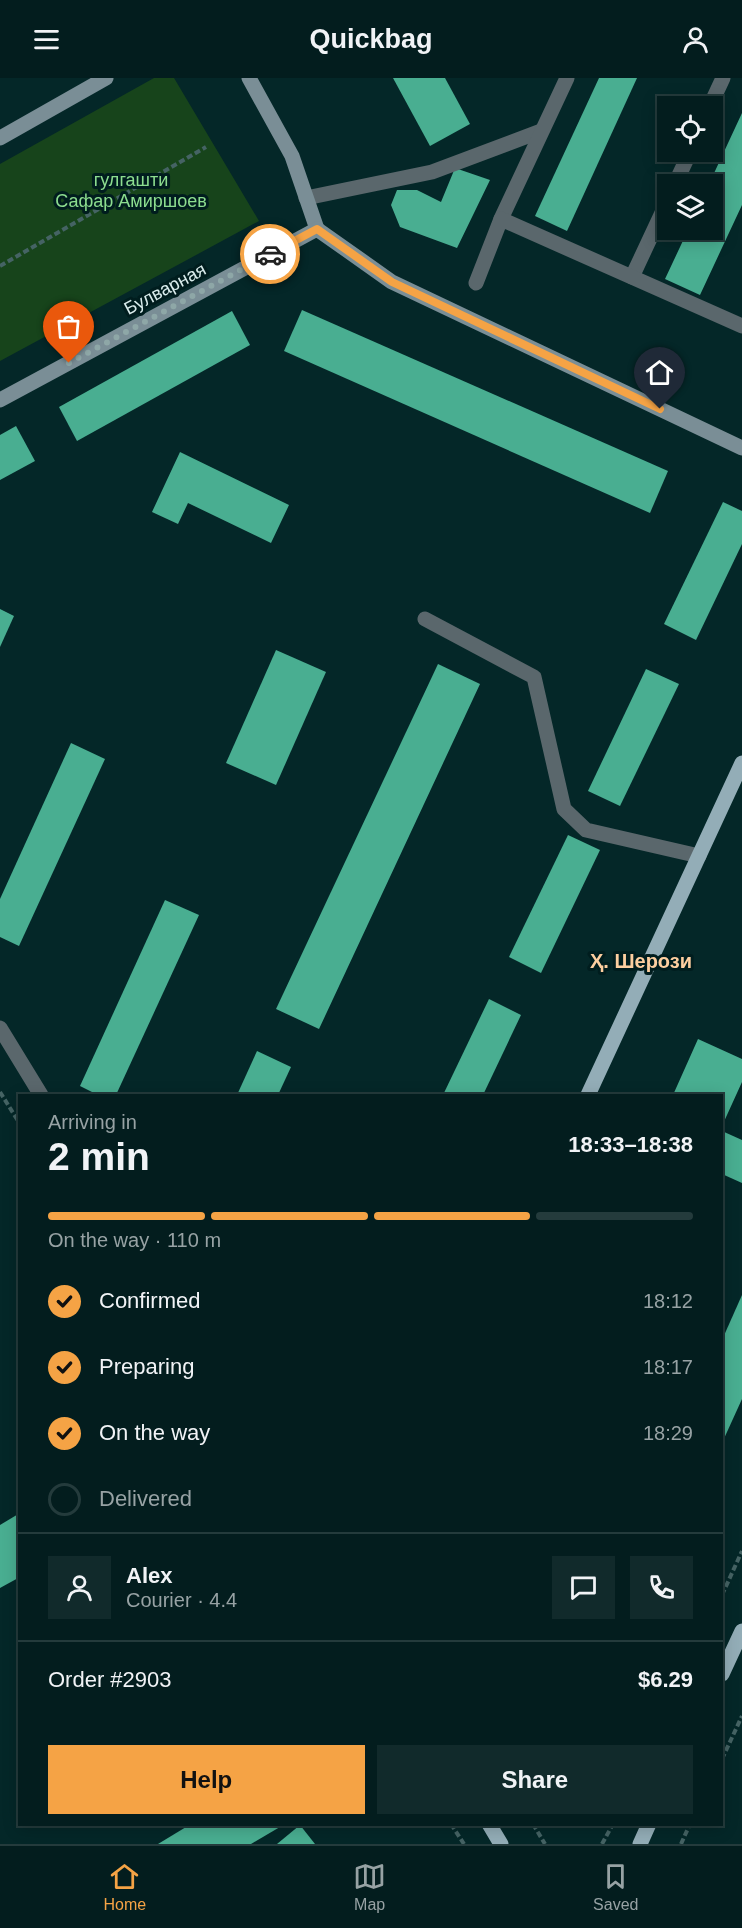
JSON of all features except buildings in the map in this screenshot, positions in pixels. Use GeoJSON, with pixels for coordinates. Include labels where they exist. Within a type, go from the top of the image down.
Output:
{"type":"FeatureCollection","features":[{"type":"Feature","properties":{"kind":"main road"},"geometry":{"type":"LineString","coordinates":[[588,1094],[742,763]]}},
{"type":"Feature","properties":{"kind":"main road"},"geometry":{"type":"LineString","coordinates":[[723,1672],[742,1631]]}},
{"type":"Feature","properties":{"kind":"main road"},"geometry":{"type":"LineString","coordinates":[[490,1826],[501,1844]]}},
{"type":"Feature","properties":{"kind":"main road"},"geometry":{"type":"LineString","coordinates":[[640,1844],[648,1826]]}},
{"type":"Feature","properties":{"kind":"street"},"geometry":{"type":"LineString","coordinates":[[0,138],[106,78]]}},
{"type":"Feature","properties":{"kind":"street"},"geometry":{"type":"LineString","coordinates":[[249,78],[291,156],[317,229],[392,282],[742,448]]}},
{"type":"Feature","properties":{"kind":"street"},"geometry":{"type":"LineString","coordinates":[[476,283],[501,219],[567,78]]}},
{"type":"Feature","properties":{"kind":"street"},"geometry":{"type":"LineString","coordinates":[[715,96],[723,78]]}},
{"type":"Feature","properties":{"kind":"street"},"geometry":{"type":"LineString","coordinates":[[306,198],[432,172],[541,131]]}},
{"type":"Feature","properties":{"kind":"street"},"geometry":{"type":"LineString","coordinates":[[501,219],[742,326]]}},
{"type":"Feature","properties":{"kind":"street"},"geometry":{"type":"LineString","coordinates":[[632,277],[657,224]]}},
{"type":"Feature","properties":{"kind":"street","name":"Булварная"},"geometry":{"type":"LineString","coordinates":[[0,400],[317,229]]}},
{"type":"Feature","properties":{"kind":"street"},"geometry":{"type":"LineString","coordinates":[[425,619],[534,677],[564,809],[586,830],[699,856]]}},
{"type":"Feature","properties":{"kind":"street"},"geometry":{"type":"LineString","coordinates":[[0,1028],[40,1094]]}},
{"type":"Feature","properties":{"kind":"path"},"geometry":{"type":"LineString","coordinates":[[0,266],[206,147]]}},
{"type":"Feature","properties":{"kind":"path"},"geometry":{"type":"LineString","coordinates":[[0,1092],[18,1121]]}},
{"type":"Feature","properties":{"kind":"path"},"geometry":{"type":"LineString","coordinates":[[723,1593],[742,1551]]}},
{"type":"Feature","properties":{"kind":"path"},"geometry":{"type":"LineString","coordinates":[[723,1757],[742,1716]]}},
{"type":"Feature","properties":{"kind":"path"},"geometry":{"type":"LineString","coordinates":[[452,1826],[464,1844]]}},
{"type":"Feature","properties":{"kind":"path"},"geometry":{"type":"LineString","coordinates":[[534,1826],[545,1844]]}},
{"type":"Feature","properties":{"kind":"path"},"geometry":{"type":"LineString","coordinates":[[602,1844],[612,1826]]}},
{"type":"Feature","properties":{"kind":"path"},"geometry":{"type":"LineString","coordinates":[[681,1844],[689,1826]]}},
{"type":"Feature","properties":{"kind":"green space","name":"гулгашти Сафар Амиршоев"},"geometry":{"type":"Polygon","coordinates":[[[154,78],[174,78],[259,221],[0,361],[0,164],[154,78]]]}},
{"type":"Feature","properties":{"kind":"way so far"},"geometry":{"type":"LineString","coordinates":[[69,363],[270,254]]}},
{"type":"Feature","properties":{"kind":"district","name":"Ҳ. Шерози"},"geometry":{"type":"Point","coordinates":[641,961]}},
{"type":"Feature","properties":{"kind":"route"},"geometry":{"type":"LineString","coordinates":[[270,254],[317,229],[392,282],[660,409]]}}]}
